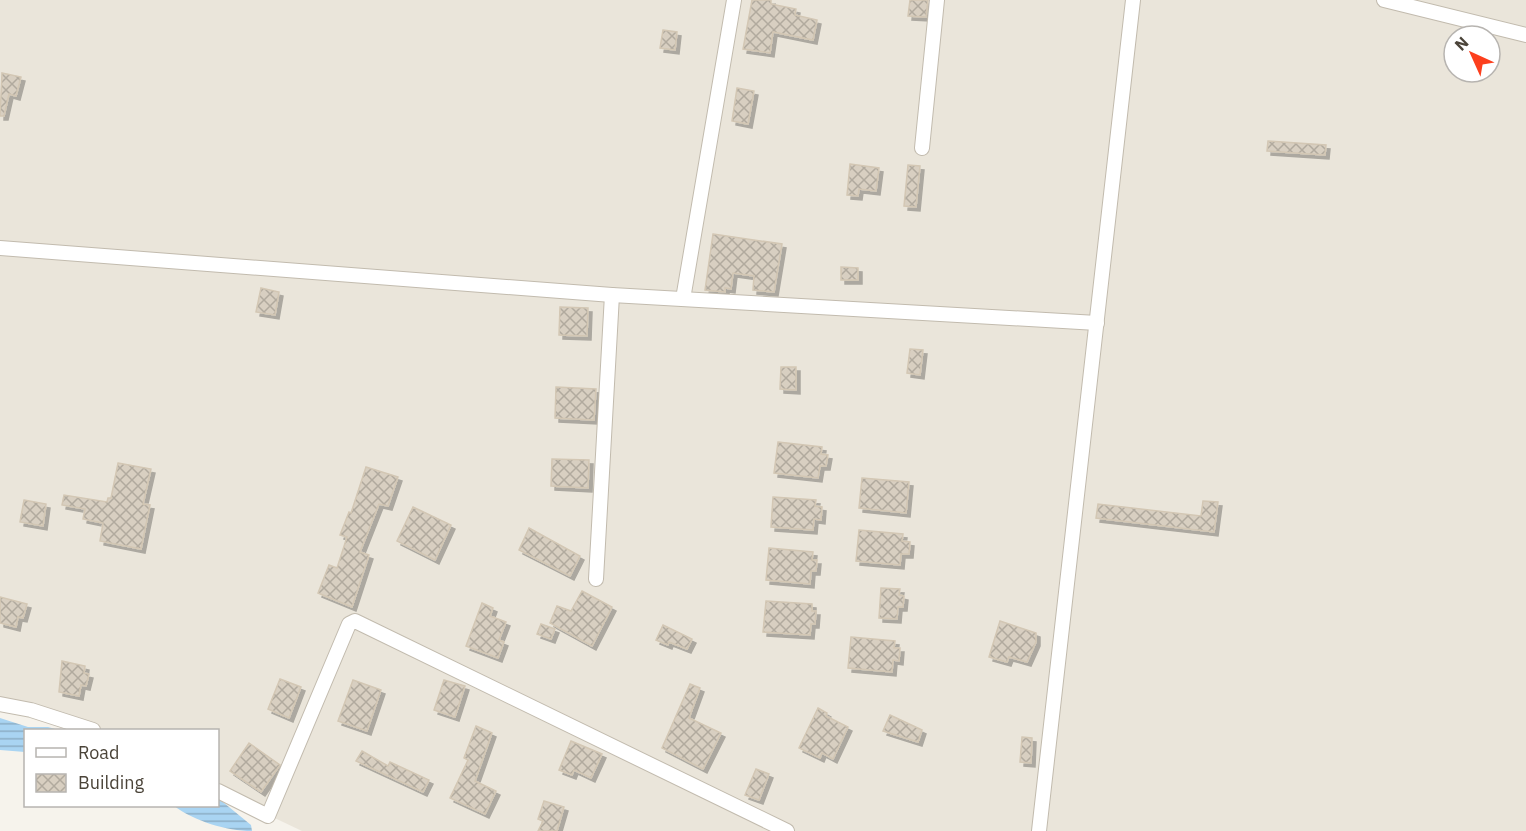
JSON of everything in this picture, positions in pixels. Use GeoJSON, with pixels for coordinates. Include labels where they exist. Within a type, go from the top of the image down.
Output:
{"type":"FeatureCollection","features":[{"type":"Feature","properties":{"kind":"street"},"geometry":{"type":"LineString","coordinates":[[683,299],[734,0]]}},
{"type":"Feature","properties":{"kind":"street"},"geometry":{"type":"LineString","coordinates":[[922,148],[937,0]]}},
{"type":"Feature","properties":{"kind":"street"},"geometry":{"type":"LineString","coordinates":[[1039,831],[1133,0]]}},
{"type":"Feature","properties":{"kind":"street"},"geometry":{"type":"LineString","coordinates":[[1384,0],[1526,35]]}},
{"type":"Feature","properties":{"kind":"street"},"geometry":{"type":"LineString","coordinates":[[0,248],[612,295],[1098,323]]}},
{"type":"Feature","properties":{"kind":"street"},"geometry":{"type":"LineString","coordinates":[[596,579],[612,295]]}},
{"type":"Feature","properties":{"kind":"street"},"geometry":{"type":"LineString","coordinates":[[219,792],[268,816],[349,624],[355,621],[788,831]]}},
{"type":"Feature","properties":{"kind":"street"},"geometry":{"type":"LineString","coordinates":[[0,704],[31,710],[90,729]]}},
{"type":"Feature","properties":{"kind":"shaded area"},"geometry":{"type":"Polygon","coordinates":[[[0,0],[1526,0],[1526,831],[302,831],[219,791],[219,729],[89,729],[0,704],[0,0]]]}},
{"type":"Feature","properties":{"kind":"water"},"geometry":{"type":"Polygon","coordinates":[[[0,718],[28,727],[55,729],[24,729],[24,752],[0,750],[0,718]]]}},
{"type":"Feature","properties":{"kind":"water"},"geometry":{"type":"Polygon","coordinates":[[[219,799],[251,825],[252,831],[211,824],[176,807],[219,807],[219,799]]]}},
{"type":"Feature","properties":{"kind":"building"},"geometry":{"type":"Polygon","coordinates":[[[752,0],[771,0],[771,4],[796,9],[795,15],[817,20],[813,40],[773,32],[770,53],[743,49],[752,0]]]}},
{"type":"Feature","properties":{"kind":"building"},"geometry":{"type":"Polygon","coordinates":[[[910,0],[928,0],[926,17],[908,16],[910,0]]]}},
{"type":"Feature","properties":{"kind":"building"},"geometry":{"type":"Polygon","coordinates":[[[663,30],[677,32],[675,50],[660,48],[663,30]]]}},
{"type":"Feature","properties":{"kind":"building"},"geometry":{"type":"Polygon","coordinates":[[[2,73],[21,77],[16,96],[9,94],[4,116],[0,116],[2,73]]]}},
{"type":"Feature","properties":{"kind":"building"},"geometry":{"type":"Polygon","coordinates":[[[737,88],[754,91],[748,124],[732,121],[737,88]]]}},
{"type":"Feature","properties":{"kind":"building"},"geometry":{"type":"Polygon","coordinates":[[[1268,141],[1326,145],[1325,155],[1267,151],[1268,141]]]}},
{"type":"Feature","properties":{"kind":"building"},"geometry":{"type":"Polygon","coordinates":[[[850,164],[879,168],[876,191],[859,189],[858,196],[847,195],[850,164]]]}},
{"type":"Feature","properties":{"kind":"building"},"geometry":{"type":"Polygon","coordinates":[[[908,165],[920,166],[916,207],[904,206],[908,165]]]}},
{"type":"Feature","properties":{"kind":"building"},"geometry":{"type":"Polygon","coordinates":[[[713,234],[782,244],[774,292],[753,290],[754,276],[733,273],[731,289],[725,288],[725,292],[705,290],[713,234]]]}},
{"type":"Feature","properties":{"kind":"building"},"geometry":{"type":"Polygon","coordinates":[[[841,267],[858,268],[858,280],[841,280],[841,267]]]}},
{"type":"Feature","properties":{"kind":"building"},"geometry":{"type":"Polygon","coordinates":[[[261,288],[279,292],[275,315],[256,312],[261,288]]]}},
{"type":"Feature","properties":{"kind":"building"},"geometry":{"type":"Polygon","coordinates":[[[560,307],[588,308],[587,336],[559,335],[560,307]]]}},
{"type":"Feature","properties":{"kind":"building"},"geometry":{"type":"Polygon","coordinates":[[[910,349],[923,350],[920,375],[907,373],[910,349]]]}},
{"type":"Feature","properties":{"kind":"building"},"geometry":{"type":"Polygon","coordinates":[[[781,367],[796,367],[796,390],[780,389],[781,367]]]}},
{"type":"Feature","properties":{"kind":"building"},"geometry":{"type":"Polygon","coordinates":[[[556,387],[596,389],[594,420],[555,418],[556,387]]]}},
{"type":"Feature","properties":{"kind":"building"},"geometry":{"type":"Polygon","coordinates":[[[778,442],[822,447],[821,454],[828,455],[826,466],[820,466],[818,478],[774,473],[778,442]]]}},
{"type":"Feature","properties":{"kind":"building"},"geometry":{"type":"Polygon","coordinates":[[[552,459],[589,460],[588,488],[551,486],[552,459]]]}},
{"type":"Feature","properties":{"kind":"building"},"geometry":{"type":"Polygon","coordinates":[[[118,463],[151,469],[143,504],[150,505],[141,549],[100,541],[103,523],[83,519],[85,509],[62,505],[64,495],[107,502],[108,498],[111,498],[118,463]]]}},
{"type":"Feature","properties":{"kind":"building"},"geometry":{"type":"Polygon","coordinates":[[[366,467],[398,477],[388,506],[379,504],[360,552],[369,555],[352,607],[318,593],[329,565],[337,568],[347,537],[340,535],[349,512],[351,513],[366,467]]]}},
{"type":"Feature","properties":{"kind":"building"},"geometry":{"type":"Polygon","coordinates":[[[862,478],[909,482],[906,513],[859,508],[862,478]]]}},
{"type":"Feature","properties":{"kind":"building"},"geometry":{"type":"Polygon","coordinates":[[[773,497],[816,500],[815,506],[822,507],[821,520],[814,519],[813,530],[771,527],[773,497]]]}},
{"type":"Feature","properties":{"kind":"building"},"geometry":{"type":"Polygon","coordinates":[[[24,500],[46,504],[43,526],[20,522],[24,500]]]}},
{"type":"Feature","properties":{"kind":"building"},"geometry":{"type":"Polygon","coordinates":[[[1203,501],[1218,502],[1214,532],[1096,518],[1098,504],[1201,516],[1203,501]]]}},
{"type":"Feature","properties":{"kind":"building"},"geometry":{"type":"Polygon","coordinates":[[[413,507],[451,525],[435,560],[397,541],[413,507]]]}},
{"type":"Feature","properties":{"kind":"building"},"geometry":{"type":"Polygon","coordinates":[[[529,528],[580,556],[570,576],[519,550],[529,528]]]}},
{"type":"Feature","properties":{"kind":"building"},"geometry":{"type":"Polygon","coordinates":[[[859,530],[903,534],[902,541],[910,542],[909,554],[901,554],[900,565],[856,561],[859,530]]]}},
{"type":"Feature","properties":{"kind":"building"},"geometry":{"type":"Polygon","coordinates":[[[769,548],[813,552],[812,560],[817,560],[816,571],[811,571],[810,584],[766,580],[769,548]]]}},
{"type":"Feature","properties":{"kind":"building"},"geometry":{"type":"Polygon","coordinates":[[[881,588],[900,589],[899,595],[904,596],[903,607],[898,607],[897,619],[879,618],[881,588]]]}},
{"type":"Feature","properties":{"kind":"building"},"geometry":{"type":"Polygon","coordinates":[[[582,591],[612,607],[592,646],[550,623],[557,606],[571,611],[582,591]]]}},
{"type":"Feature","properties":{"kind":"building"},"geometry":{"type":"Polygon","coordinates":[[[0,597],[27,604],[23,618],[18,617],[16,627],[0,623],[0,597]]]}},
{"type":"Feature","properties":{"kind":"building"},"geometry":{"type":"Polygon","coordinates":[[[766,601],[812,604],[812,611],[816,611],[815,624],[811,624],[810,635],[763,632],[766,601]]]}},
{"type":"Feature","properties":{"kind":"building"},"geometry":{"type":"Polygon","coordinates":[[[482,603],[493,608],[490,616],[506,622],[499,640],[504,642],[498,658],[466,646],[482,603]]]}},
{"type":"Feature","properties":{"kind":"building"},"geometry":{"type":"Polygon","coordinates":[[[1000,621],[1036,633],[1036,642],[1027,662],[1009,657],[1007,662],[989,657],[1000,621]]]}},
{"type":"Feature","properties":{"kind":"building"},"geometry":{"type":"Polygon","coordinates":[[[541,624],[555,629],[551,639],[537,634],[541,624]]]}},
{"type":"Feature","properties":{"kind":"building"},"geometry":{"type":"Polygon","coordinates":[[[663,625],[692,639],[687,649],[656,640],[663,625]]]}},
{"type":"Feature","properties":{"kind":"building"},"geometry":{"type":"Polygon","coordinates":[[[851,637],[895,641],[894,648],[900,648],[899,661],[893,660],[892,672],[848,668],[851,637]]]}},
{"type":"Feature","properties":{"kind":"building"},"geometry":{"type":"Polygon","coordinates":[[[62,661],[85,666],[84,673],[89,674],[86,686],[81,685],[79,696],[59,692],[62,661]]]}},
{"type":"Feature","properties":{"kind":"building"},"geometry":{"type":"Polygon","coordinates":[[[280,679],[301,687],[289,718],[268,709],[280,679]]]}},
{"type":"Feature","properties":{"kind":"building"},"geometry":{"type":"Polygon","coordinates":[[[353,680],[381,690],[367,731],[338,721],[353,680]]]}},
{"type":"Feature","properties":{"kind":"building"},"geometry":{"type":"Polygon","coordinates":[[[444,680],[465,686],[455,717],[434,710],[444,680]]]}},
{"type":"Feature","properties":{"kind":"building"},"geometry":{"type":"Polygon","coordinates":[[[690,684],[700,688],[689,718],[721,733],[703,769],[662,748],[690,684]]]}},
{"type":"Feature","properties":{"kind":"building"},"geometry":{"type":"Polygon","coordinates":[[[818,708],[827,713],[826,716],[848,727],[833,759],[822,753],[820,758],[799,748],[818,708]]]}},
{"type":"Feature","properties":{"kind":"building"},"geometry":{"type":"Polygon","coordinates":[[[890,715],[922,730],[918,742],[883,731],[890,715]]]}},
{"type":"Feature","properties":{"kind":"building"},"geometry":{"type":"Polygon","coordinates":[[[476,726],[492,733],[475,781],[496,791],[485,814],[450,798],[468,760],[464,758],[476,726]]]}},
{"type":"Feature","properties":{"kind":"building"},"geometry":{"type":"Polygon","coordinates":[[[1022,737],[1032,738],[1031,763],[1020,762],[1022,737]]]}},
{"type":"Feature","properties":{"kind":"building"},"geometry":{"type":"Polygon","coordinates":[[[571,741],[602,754],[591,778],[574,770],[572,775],[559,770],[571,741]]]}},
{"type":"Feature","properties":{"kind":"building"},"geometry":{"type":"Polygon","coordinates":[[[249,743],[280,765],[261,792],[230,771],[249,743]]]}},
{"type":"Feature","properties":{"kind":"building"},"geometry":{"type":"Polygon","coordinates":[[[362,751],[388,766],[390,762],[429,780],[423,792],[356,761],[362,751]]]}},
{"type":"Feature","properties":{"kind":"building"},"geometry":{"type":"Polygon","coordinates":[[[756,769],[769,774],[759,800],[745,795],[756,769]]]}},
{"type":"Feature","properties":{"kind":"building"},"geometry":{"type":"Polygon","coordinates":[[[544,801],[564,807],[557,831],[538,831],[543,821],[538,819],[544,801]]]}}]}
